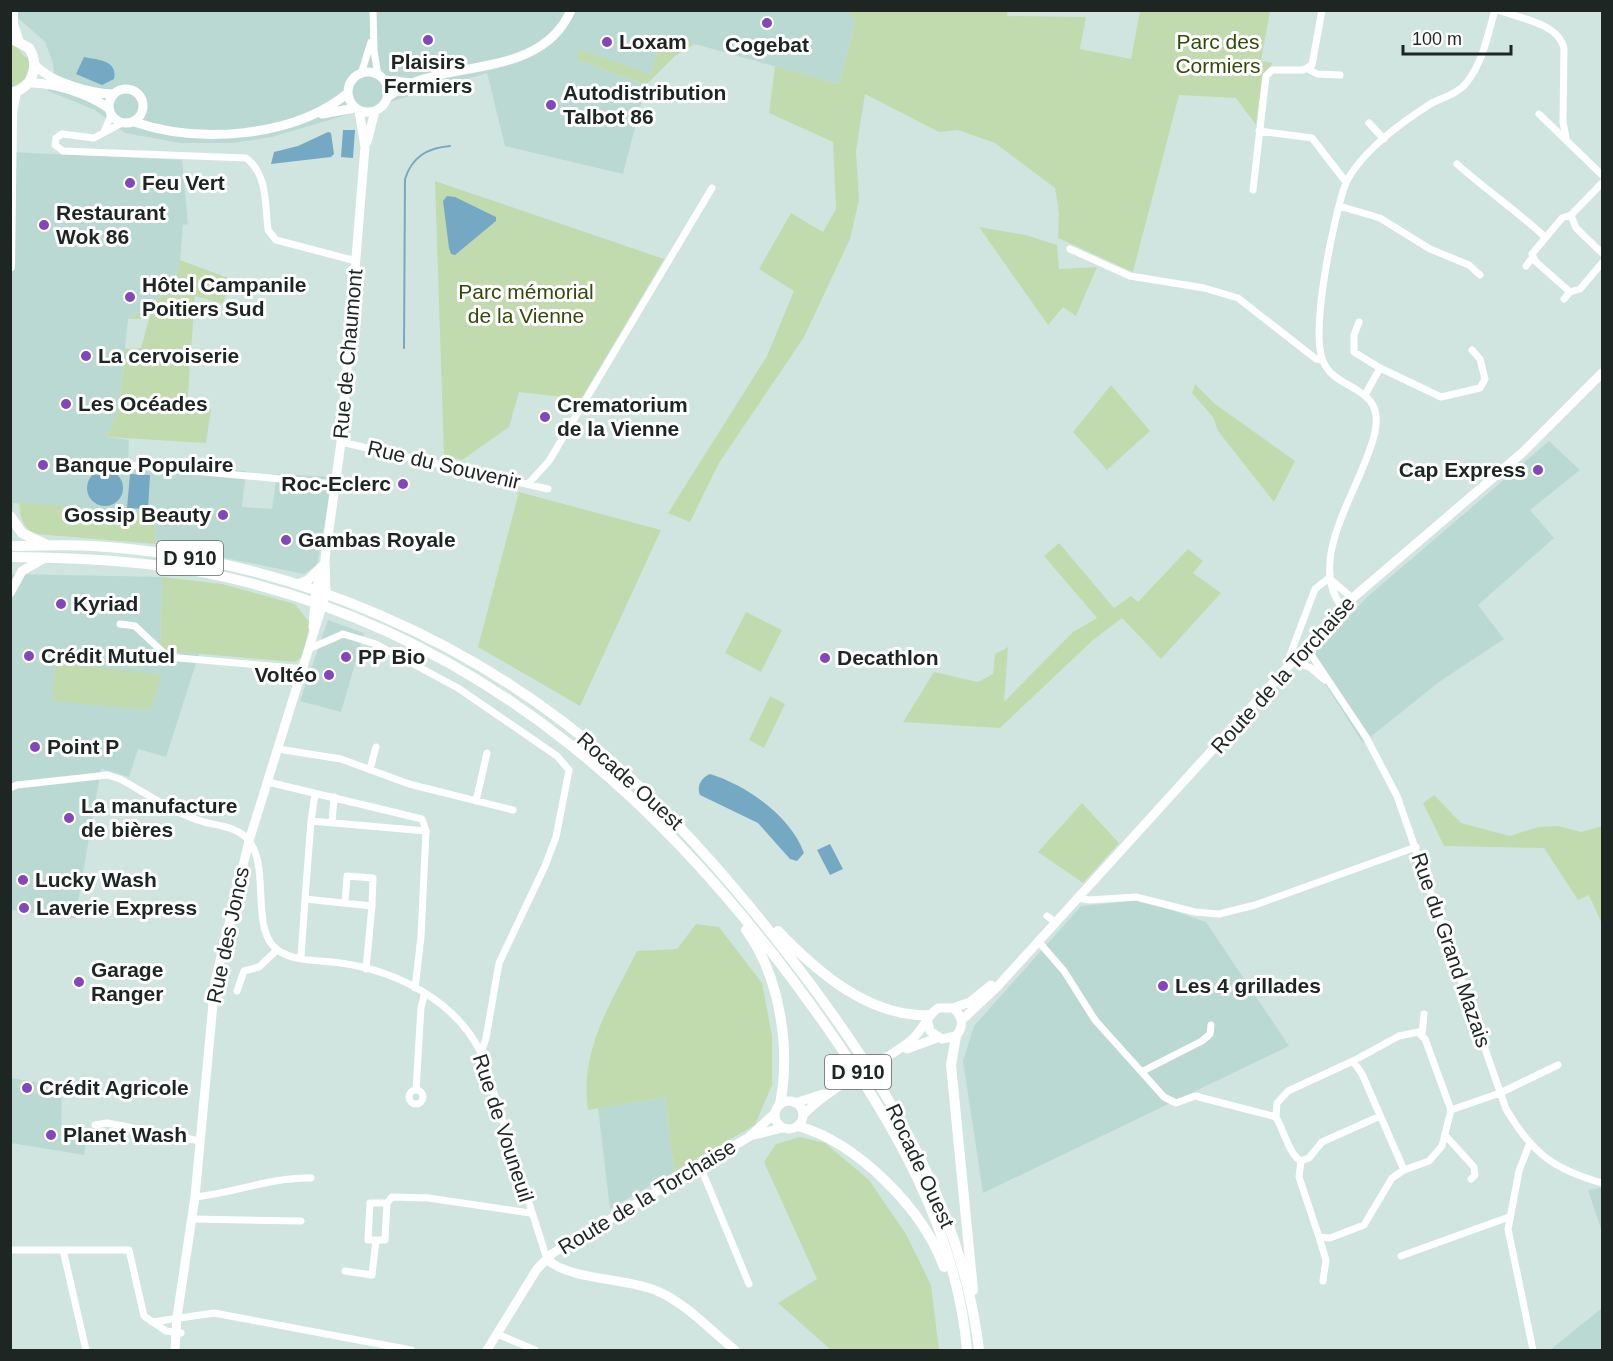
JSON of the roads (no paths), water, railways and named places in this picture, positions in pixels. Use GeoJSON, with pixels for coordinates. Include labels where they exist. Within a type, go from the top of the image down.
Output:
{"type":"FeatureCollection","features":[{"type":"Feature","properties":{"kind":"main road"},"geometry":{"type":"LineString","coordinates":[[10,267],[13,92],[29,82],[35,65],[29,48],[14,39],[13,10]]}},
{"type":"Feature","properties":{"kind":"main road","name":"D 910"},"geometry":{"type":"LineString","coordinates":[[10,516],[22,533],[48,551]]}},
{"type":"Feature","properties":{"kind":"main road","name":"Rocade Ouest"},"geometry":{"type":"LineString","coordinates":[[10,546],[196,571],[256,585],[319,604],[421,647],[522,707],[593,761],[684,848],[771,951],[840,1046],[881,1109],[914,1171],[935,1221],[956,1288],[967,1350]]}},
{"type":"Feature","properties":{"kind":"main road","name":"Rocade Ouest"},"geometry":{"type":"LineString","coordinates":[[10,557],[95,546],[163,553],[227,565],[321,592],[427,636],[492,673],[547,710],[627,774],[732,883],[823,1001],[862,1057],[903,1124],[944,1210],[960,1257],[973,1311],[979,1350]]}},
{"type":"Feature","properties":{"kind":"main road"},"geometry":{"type":"LineString","coordinates":[[684,848],[748,932],[765,963],[775,996],[782,1040],[784,1079],[777,1109]]}},
{"type":"Feature","properties":{"kind":"main road"},"geometry":{"type":"LineString","coordinates":[[732,883],[788,942],[836,983],[894,1011],[929,1018]]}},
{"type":"Feature","properties":{"kind":"main road"},"geometry":{"type":"LineString","coordinates":[[956,1036],[951,1065],[972,1274],[973,1311]]}},
{"type":"Feature","properties":{"kind":"main road"},"geometry":{"type":"LineString","coordinates":[[798,1126],[828,1137],[876,1173],[905,1203],[942,1261],[965,1333]]}},
{"type":"Feature","properties":{"kind":"street"},"geometry":{"type":"LineString","coordinates":[[373,10],[373,36],[381,78],[388,97]]}},
{"type":"Feature","properties":{"kind":"street"},"geometry":{"type":"LineString","coordinates":[[356,261],[276,240],[268,230],[266,198],[257,169],[240,156],[177,157],[63,151],[55,145],[56,138],[62,134],[90,138],[102,135],[122,123],[134,122],[177,131],[229,133],[258,131],[311,116],[357,109],[375,111],[388,97],[412,83],[529,53],[555,34],[571,10]]}},
{"type":"Feature","properties":{"kind":"street"},"geometry":{"type":"LineString","coordinates":[[1308,69],[1314,61],[1322,10]]}},
{"type":"Feature","properties":{"kind":"street"},"geometry":{"type":"LineString","coordinates":[[1342,607],[1331,587],[1329,578],[1332,548],[1375,432],[1376,416],[1365,395],[1332,374],[1322,360],[1320,347],[1323,288],[1346,182],[1384,139],[1413,115],[1467,83],[1484,47],[1497,10],[1548,28],[1559,36],[1563,48],[1563,122],[1566,138]]}},
{"type":"Feature","properties":{"kind":"street"},"geometry":{"type":"LineString","coordinates":[[311,116],[348,93],[353,79],[361,74],[373,36]]}},
{"type":"Feature","properties":{"kind":"street"},"geometry":{"type":"LineString","coordinates":[[35,65],[48,76],[97,92],[114,94],[121,90],[132,90],[141,98],[143,109],[156,123],[177,131]]}},
{"type":"Feature","properties":{"kind":"street"},"geometry":{"type":"LineString","coordinates":[[1253,190],[1266,76],[1272,70],[1308,69],[1317,74],[1340,75]]}},
{"type":"Feature","properties":{"kind":"street"},"geometry":{"type":"LineString","coordinates":[[361,74],[412,83]]}},
{"type":"Feature","properties":{"kind":"street"},"geometry":{"type":"LineString","coordinates":[[29,82],[46,84],[94,100],[122,123]]}},
{"type":"Feature","properties":{"kind":"street"},"geometry":{"type":"LineString","coordinates":[[348,93],[357,109]]}},
{"type":"Feature","properties":{"kind":"street"},"geometry":{"type":"LineString","coordinates":[[102,135],[109,126],[114,94]]}},
{"type":"Feature","properties":{"kind":"street"},"geometry":{"type":"LineString","coordinates":[[134,122],[143,109]]}},
{"type":"Feature","properties":{"kind":"street","name":"Rue de Chaumont"},"geometry":{"type":"LineString","coordinates":[[357,109],[365,147]]}},
{"type":"Feature","properties":{"kind":"street","name":"Rue de Chaumont"},"geometry":{"type":"LineString","coordinates":[[249,841],[312,643],[319,604],[341,442],[365,147],[375,111]]}},
{"type":"Feature","properties":{"kind":"street"},"geometry":{"type":"LineString","coordinates":[[1539,114],[1602,175]]}},
{"type":"Feature","properties":{"kind":"street"},"geometry":{"type":"LineString","coordinates":[[1369,123],[1384,139]]}},
{"type":"Feature","properties":{"kind":"street"},"geometry":{"type":"LineString","coordinates":[[1260,131],[1312,138],[1346,182]]}},
{"type":"Feature","properties":{"kind":"street"},"geometry":{"type":"LineString","coordinates":[[1457,164],[1490,194],[1513,208],[1545,237]]}},
{"type":"Feature","properties":{"kind":"street"},"geometry":{"type":"LineString","coordinates":[[1526,266],[1532,258],[1533,251],[1545,237],[1562,219],[1571,215],[1602,183]]}},
{"type":"Feature","properties":{"kind":"street"},"geometry":{"type":"LineString","coordinates":[[528,484],[549,461],[712,188]]}},
{"type":"Feature","properties":{"kind":"street"},"geometry":{"type":"LineString","coordinates":[[1340,206],[1380,218],[1430,249],[1469,265],[1480,275]]}},
{"type":"Feature","properties":{"kind":"street"},"geometry":{"type":"LineString","coordinates":[[1571,215],[1576,228],[1602,253]]}},
{"type":"Feature","properties":{"kind":"street"},"geometry":{"type":"LineString","coordinates":[[1070,249],[1130,276],[1204,288],[1238,298],[1316,359],[1322,360]]}},
{"type":"Feature","properties":{"kind":"street"},"geometry":{"type":"LineString","coordinates":[[1532,258],[1570,292]]}},
{"type":"Feature","properties":{"kind":"street"},"geometry":{"type":"LineString","coordinates":[[1564,299],[1570,292],[1580,289],[1602,263]]}},
{"type":"Feature","properties":{"kind":"street"},"geometry":{"type":"LineString","coordinates":[[1546,284],[1552,277]]}},
{"type":"Feature","properties":{"kind":"street"},"geometry":{"type":"LineString","coordinates":[[1359,322],[1354,335],[1354,352],[1380,368],[1437,396],[1450,397],[1480,388],[1485,383],[1479,359],[1472,350]]}},
{"type":"Feature","properties":{"kind":"street","name":"Route de la Torchaise"},"geometry":{"type":"LineString","coordinates":[[1575,399],[1602,366]]}},
{"type":"Feature","properties":{"kind":"street"},"geometry":{"type":"LineString","coordinates":[[1365,395],[1380,368]]}},
{"type":"Feature","properties":{"kind":"street","name":"Route de la Torchaise"},"geometry":{"type":"LineString","coordinates":[[962,1020],[984,1000],[1038,941],[1051,919],[1077,898],[1292,658],[1306,647],[1342,607],[1522,453],[1602,373]]}},
{"type":"Feature","properties":{"kind":"street","name":"Rue du Souvenir"},"geometry":{"type":"LineString","coordinates":[[341,442],[548,489]]}},
{"type":"Feature","properties":{"kind":"street"},"geometry":{"type":"LineString","coordinates":[[94,462],[335,484]]}},
{"type":"Feature","properties":{"kind":"street"},"geometry":{"type":"LineString","coordinates":[[10,593],[14,581],[22,571],[48,551]]}},
{"type":"Feature","properties":{"kind":"street"},"geometry":{"type":"LineString","coordinates":[[298,584],[308,580],[325,560]]}},
{"type":"Feature","properties":{"kind":"street"},"geometry":{"type":"LineString","coordinates":[[1329,578],[1352,598]]}},
{"type":"Feature","properties":{"kind":"street"},"geometry":{"type":"LineString","coordinates":[[1292,658],[1315,589],[1329,578]]}},
{"type":"Feature","properties":{"kind":"street"},"geometry":{"type":"LineString","coordinates":[[120,624],[135,626],[168,657],[304,669]]}},
{"type":"Feature","properties":{"kind":"street"},"geometry":{"type":"LineString","coordinates":[[312,643],[344,634],[376,644],[458,688],[557,756],[569,770],[556,837],[545,866],[499,963],[486,1038],[481,1053]]}},
{"type":"Feature","properties":{"kind":"street","name":"Rue du Grand Mazais"},"geometry":{"type":"LineString","coordinates":[[1306,647],[1366,737],[1387,773],[1416,847],[1500,1094],[1529,1144],[1558,1167],[1602,1183]]}},
{"type":"Feature","properties":{"kind":"street","name":"Rue du Grand Mazais"},"geometry":{"type":"LineString","coordinates":[[1292,658],[1311,668],[1329,684]]}},
{"type":"Feature","properties":{"kind":"street"},"geometry":{"type":"LineString","coordinates":[[370,769],[376,747]]}},
{"type":"Feature","properties":{"kind":"street"},"geometry":{"type":"LineString","coordinates":[[278,749],[341,759],[409,784],[513,810]]}},
{"type":"Feature","properties":{"kind":"street"},"geometry":{"type":"LineString","coordinates":[[476,801],[487,753]]}},
{"type":"Feature","properties":{"kind":"street"},"geometry":{"type":"LineString","coordinates":[[13,785],[101,775],[114,777],[189,816],[234,829],[249,841],[257,858],[265,929],[269,942],[277,950],[260,967],[244,971],[237,991]]}},
{"type":"Feature","properties":{"kind":"street"},"geometry":{"type":"LineString","coordinates":[[268,782],[422,819],[426,831],[421,937],[415,988]]}},
{"type":"Feature","properties":{"kind":"street"},"geometry":{"type":"LineString","coordinates":[[301,957],[315,794]]}},
{"type":"Feature","properties":{"kind":"street"},"geometry":{"type":"LineString","coordinates":[[332,823],[334,798]]}},
{"type":"Feature","properties":{"kind":"street"},"geometry":{"type":"LineString","coordinates":[[311,821],[426,831]]}},
{"type":"Feature","properties":{"kind":"street","name":"Rue des Joncs"},"geometry":{"type":"LineString","coordinates":[[175,1350],[195,1197],[215,982],[249,841]]}},
{"type":"Feature","properties":{"kind":"street"},"geometry":{"type":"LineString","coordinates":[[1077,898],[1089,900],[1136,897],[1195,912],[1220,914],[1255,905],[1416,847]]}},
{"type":"Feature","properties":{"kind":"street"},"geometry":{"type":"LineString","coordinates":[[345,903],[347,876],[373,878],[366,969]]}},
{"type":"Feature","properties":{"kind":"street"},"geometry":{"type":"LineString","coordinates":[[305,899],[372,906]]}},
{"type":"Feature","properties":{"kind":"street"},"geometry":{"type":"LineString","coordinates":[[1038,941],[1064,971],[1095,1020],[1164,1097],[1176,1103],[1195,1096],[1275,1117],[1285,1131],[1293,1155],[1301,1161]]}},
{"type":"Feature","properties":{"kind":"street","name":"Rue de Vouneuil"},"geometry":{"type":"LineString","coordinates":[[277,950],[301,957],[366,969],[415,988],[425,993],[468,1029],[481,1053],[530,1213],[547,1259]]}},
{"type":"Feature","properties":{"kind":"street","name":"Route de la Torchaise"},"geometry":{"type":"LineString","coordinates":[[953,1008],[975,999],[1010,971]]}},
{"type":"Feature","properties":{"kind":"street"},"geometry":{"type":"LineString","coordinates":[[416,1090],[421,1007],[425,993]]}},
{"type":"Feature","properties":{"kind":"street"},"geometry":{"type":"LineString","coordinates":[[831,1091],[795,1103],[787,1101],[777,1109],[776,1122],[782,1128],[790,1130],[798,1126],[803,1115],[831,1091],[889,1057],[918,1036],[938,1008],[953,1008],[962,1020],[961,1029],[956,1036],[947,1040],[937,1038],[889,1057]]}},
{"type":"Feature","properties":{"kind":"street"},"geometry":{"type":"LineString","coordinates":[[1319,1238],[1330,1238],[1364,1226],[1386,1185],[1404,1170],[1429,1161],[1438,1152],[1451,1110],[1422,1035],[1424,1014]]}},
{"type":"Feature","properties":{"kind":"street"},"geometry":{"type":"LineString","coordinates":[[929,1018],[930,1031],[937,1038]]}},
{"type":"Feature","properties":{"kind":"street"},"geometry":{"type":"LineString","coordinates":[[1143,1071],[1202,1041],[1210,1034],[1211,1025]]}},
{"type":"Feature","properties":{"kind":"street"},"geometry":{"type":"LineString","coordinates":[[1275,1117],[1277,1103],[1284,1094],[1399,1036],[1412,1032],[1422,1035]]}},
{"type":"Feature","properties":{"kind":"street"},"geometry":{"type":"LineString","coordinates":[[1353,1061],[1370,1091],[1378,1117],[1404,1170]]}},
{"type":"Feature","properties":{"kind":"street"},"geometry":{"type":"LineString","coordinates":[[1451,1110],[1500,1094],[1558,1065]]}},
{"type":"Feature","properties":{"kind":"street"},"geometry":{"type":"LineString","coordinates":[[795,1103],[803,1115]]}},
{"type":"Feature","properties":{"kind":"street","name":"Route de la Torchaise"},"geometry":{"type":"LineString","coordinates":[[487,1350],[547,1259],[572,1240],[749,1137],[777,1109]]}},
{"type":"Feature","properties":{"kind":"street"},"geometry":{"type":"LineString","coordinates":[[1301,1161],[1309,1158],[1322,1142],[1378,1117]]}},
{"type":"Feature","properties":{"kind":"street"},"geometry":{"type":"LineString","coordinates":[[95,1125],[107,1123],[200,1141]]}},
{"type":"Feature","properties":{"kind":"street","name":"Route de la Torchaise"},"geometry":{"type":"LineString","coordinates":[[749,1137],[782,1128]]}},
{"type":"Feature","properties":{"kind":"street"},"geometry":{"type":"LineString","coordinates":[[1445,1135],[1474,1167],[1476,1171],[1471,1179]]}},
{"type":"Feature","properties":{"kind":"street"},"geometry":{"type":"LineString","coordinates":[[1529,1144],[1519,1171],[1509,1217],[1510,1250],[1533,1350]]}},
{"type":"Feature","properties":{"kind":"street"},"geometry":{"type":"LineString","coordinates":[[1301,1161],[1299,1177],[1326,1260],[1323,1281]]}},
{"type":"Feature","properties":{"kind":"street"},"geometry":{"type":"LineString","coordinates":[[700,1166],[749,1284]]}},
{"type":"Feature","properties":{"kind":"street"},"geometry":{"type":"LineString","coordinates":[[195,1197],[224,1194],[291,1178],[311,1178]]}},
{"type":"Feature","properties":{"kind":"street"},"geometry":{"type":"LineString","coordinates":[[387,1203],[370,1203],[368,1240],[385,1240],[387,1203],[392,1197],[428,1198],[530,1213]]}},
{"type":"Feature","properties":{"kind":"street"},"geometry":{"type":"LineString","coordinates":[[1401,1256],[1509,1217]]}},
{"type":"Feature","properties":{"kind":"street"},"geometry":{"type":"LineString","coordinates":[[192,1219],[301,1221]]}},
{"type":"Feature","properties":{"kind":"street"},"geometry":{"type":"LineString","coordinates":[[345,1271],[372,1275],[376,1240]]}},
{"type":"Feature","properties":{"kind":"street"},"geometry":{"type":"LineString","coordinates":[[11,1250],[129,1250],[142,1313],[152,1322],[178,1333]]}},
{"type":"Feature","properties":{"kind":"street"},"geometry":{"type":"LineString","coordinates":[[63,1250],[86,1350]]}},
{"type":"Feature","properties":{"kind":"street"},"geometry":{"type":"LineString","coordinates":[[547,1259],[561,1269],[657,1291],[681,1306],[735,1350]]}},
{"type":"Feature","properties":{"kind":"street"},"geometry":{"type":"LineString","coordinates":[[152,1322],[168,1322],[214,1313],[411,1350]]}},
{"type":"Feature","properties":{"kind":"street","name":"Rue des Joncs"},"geometry":{"type":"LineString","coordinates":[[178,1333],[180,1350]]}},
{"type":"Feature","properties":{"kind":"street"},"geometry":{"type":"LineString","coordinates":[[497,1334],[535,1350]]}},
{"type":"Feature","properties":{"kind":"water"},"geometry":{"type":"Polygon","coordinates":[[[84,57],[110,64],[113,68],[114,79],[102,85],[76,74],[84,57]]]}},
{"type":"Feature","properties":{"kind":"water"},"geometry":{"type":"Polygon","coordinates":[[[343,130],[355,130],[353,158],[341,157],[343,130]]]}},
{"type":"Feature","properties":{"kind":"water"},"geometry":{"type":"Polygon","coordinates":[[[328,132],[331,133],[334,154],[331,157],[271,164],[274,152],[298,146],[328,132]]]}},
{"type":"Feature","properties":{"kind":"water"},"geometry":{"type":"Polygon","coordinates":[[[447,196],[455,197],[496,217],[496,221],[455,255],[451,254],[449,248],[443,201],[447,196]]]}},
{"type":"Feature","properties":{"kind":"water"},"geometry":{"type":"Polygon","coordinates":[[[105,470],[117,476],[123,488],[117,500],[105,506],[93,500],[87,488],[93,476],[105,470]]]}},
{"type":"Feature","properties":{"kind":"water"},"geometry":{"type":"Polygon","coordinates":[[[130,474],[150,475],[148,509],[127,508],[130,474]]]}},
{"type":"Feature","properties":{"kind":"water"},"geometry":{"type":"Polygon","coordinates":[[[710,774],[752,794],[778,815],[798,839],[804,853],[797,861],[790,859],[758,823],[700,795],[701,782],[710,774]]]}},
{"type":"Feature","properties":{"kind":"water"},"geometry":{"type":"Polygon","coordinates":[[[830,844],[843,869],[830,875],[817,850],[830,844]]]}},
{"type":"Feature","properties":{"kind":"waterway"},"geometry":{"type":"LineString","coordinates":[[404,348],[405,179],[416,159],[434,149],[450,146]]}},
{"type":"Feature","properties":{"kind":"place","name":"Cogebat"},"geometry":{"type":"Point","coordinates":[767,23]}},
{"type":"Feature","properties":{"kind":"place","name":"Plaisirs Fermiers"},"geometry":{"type":"Point","coordinates":[428,40]}},
{"type":"Feature","properties":{"kind":"place","name":"Loxam"},"geometry":{"type":"Point","coordinates":[607,42]}},
{"type":"Feature","properties":{"kind":"place","name":"Autodistribution Talbot 86"},"geometry":{"type":"Point","coordinates":[551,105]}},
{"type":"Feature","properties":{"kind":"place","name":"Feu Vert"},"geometry":{"type":"Point","coordinates":[130,183]}},
{"type":"Feature","properties":{"kind":"place","name":"Restaurant Wok 86"},"geometry":{"type":"Point","coordinates":[44,225]}},
{"type":"Feature","properties":{"kind":"place","name":"Hôtel Campanile Poitiers Sud"},"geometry":{"type":"Point","coordinates":[130,297]}},
{"type":"Feature","properties":{"kind":"place","name":"La cervoiserie"},"geometry":{"type":"Point","coordinates":[86,356]}},
{"type":"Feature","properties":{"kind":"place","name":"Les Océades"},"geometry":{"type":"Point","coordinates":[66,404]}},
{"type":"Feature","properties":{"kind":"place","name":"Crematorium de la Vienne"},"geometry":{"type":"Point","coordinates":[545,417]}},
{"type":"Feature","properties":{"kind":"place","name":"Banque Populaire"},"geometry":{"type":"Point","coordinates":[43,465]}},
{"type":"Feature","properties":{"kind":"place","name":"Cap Express"},"geometry":{"type":"Point","coordinates":[1538,470]}},
{"type":"Feature","properties":{"kind":"place","name":"Roc-Eclerc"},"geometry":{"type":"Point","coordinates":[403,484]}},
{"type":"Feature","properties":{"kind":"place","name":"Gossip Beauty"},"geometry":{"type":"Point","coordinates":[223,515]}},
{"type":"Feature","properties":{"kind":"place","name":"Gambas Royale"},"geometry":{"type":"Point","coordinates":[286,540]}},
{"type":"Feature","properties":{"kind":"place","name":"Kyriad"},"geometry":{"type":"Point","coordinates":[61,604]}},
{"type":"Feature","properties":{"kind":"place","name":"Crédit Mutuel"},"geometry":{"type":"Point","coordinates":[29,656]}},
{"type":"Feature","properties":{"kind":"place","name":"PP Bio"},"geometry":{"type":"Point","coordinates":[346,657]}},
{"type":"Feature","properties":{"kind":"place","name":"Decathlon"},"geometry":{"type":"Point","coordinates":[825,658]}},
{"type":"Feature","properties":{"kind":"place","name":"Voltéo"},"geometry":{"type":"Point","coordinates":[329,675]}},
{"type":"Feature","properties":{"kind":"place","name":"Point P"},"geometry":{"type":"Point","coordinates":[35,747]}},
{"type":"Feature","properties":{"kind":"place","name":"La manufacture de bières"},"geometry":{"type":"Point","coordinates":[69,818]}},
{"type":"Feature","properties":{"kind":"place","name":"Lucky Wash"},"geometry":{"type":"Point","coordinates":[23,880]}},
{"type":"Feature","properties":{"kind":"place","name":"Laverie Express"},"geometry":{"type":"Point","coordinates":[24,908]}},
{"type":"Feature","properties":{"kind":"place","name":"Garage Ranger"},"geometry":{"type":"Point","coordinates":[79,982]}},
{"type":"Feature","properties":{"kind":"place","name":"Les 4 grillades"},"geometry":{"type":"Point","coordinates":[1163,986]}},
{"type":"Feature","properties":{"kind":"place","name":"Crédit Agricole"},"geometry":{"type":"Point","coordinates":[27,1088]}},
{"type":"Feature","properties":{"kind":"place","name":"Planet Wash"},"geometry":{"type":"Point","coordinates":[51,1135]}},
{"type":"Feature","properties":{"kind":"park label","name":"Parc des Cormiers"},"geometry":{"type":"Point","coordinates":[1218,54]}},
{"type":"Feature","properties":{"kind":"park label","name":"Parc mémorial de la Vienne"},"geometry":{"type":"Point","coordinates":[526,304]}}]}
